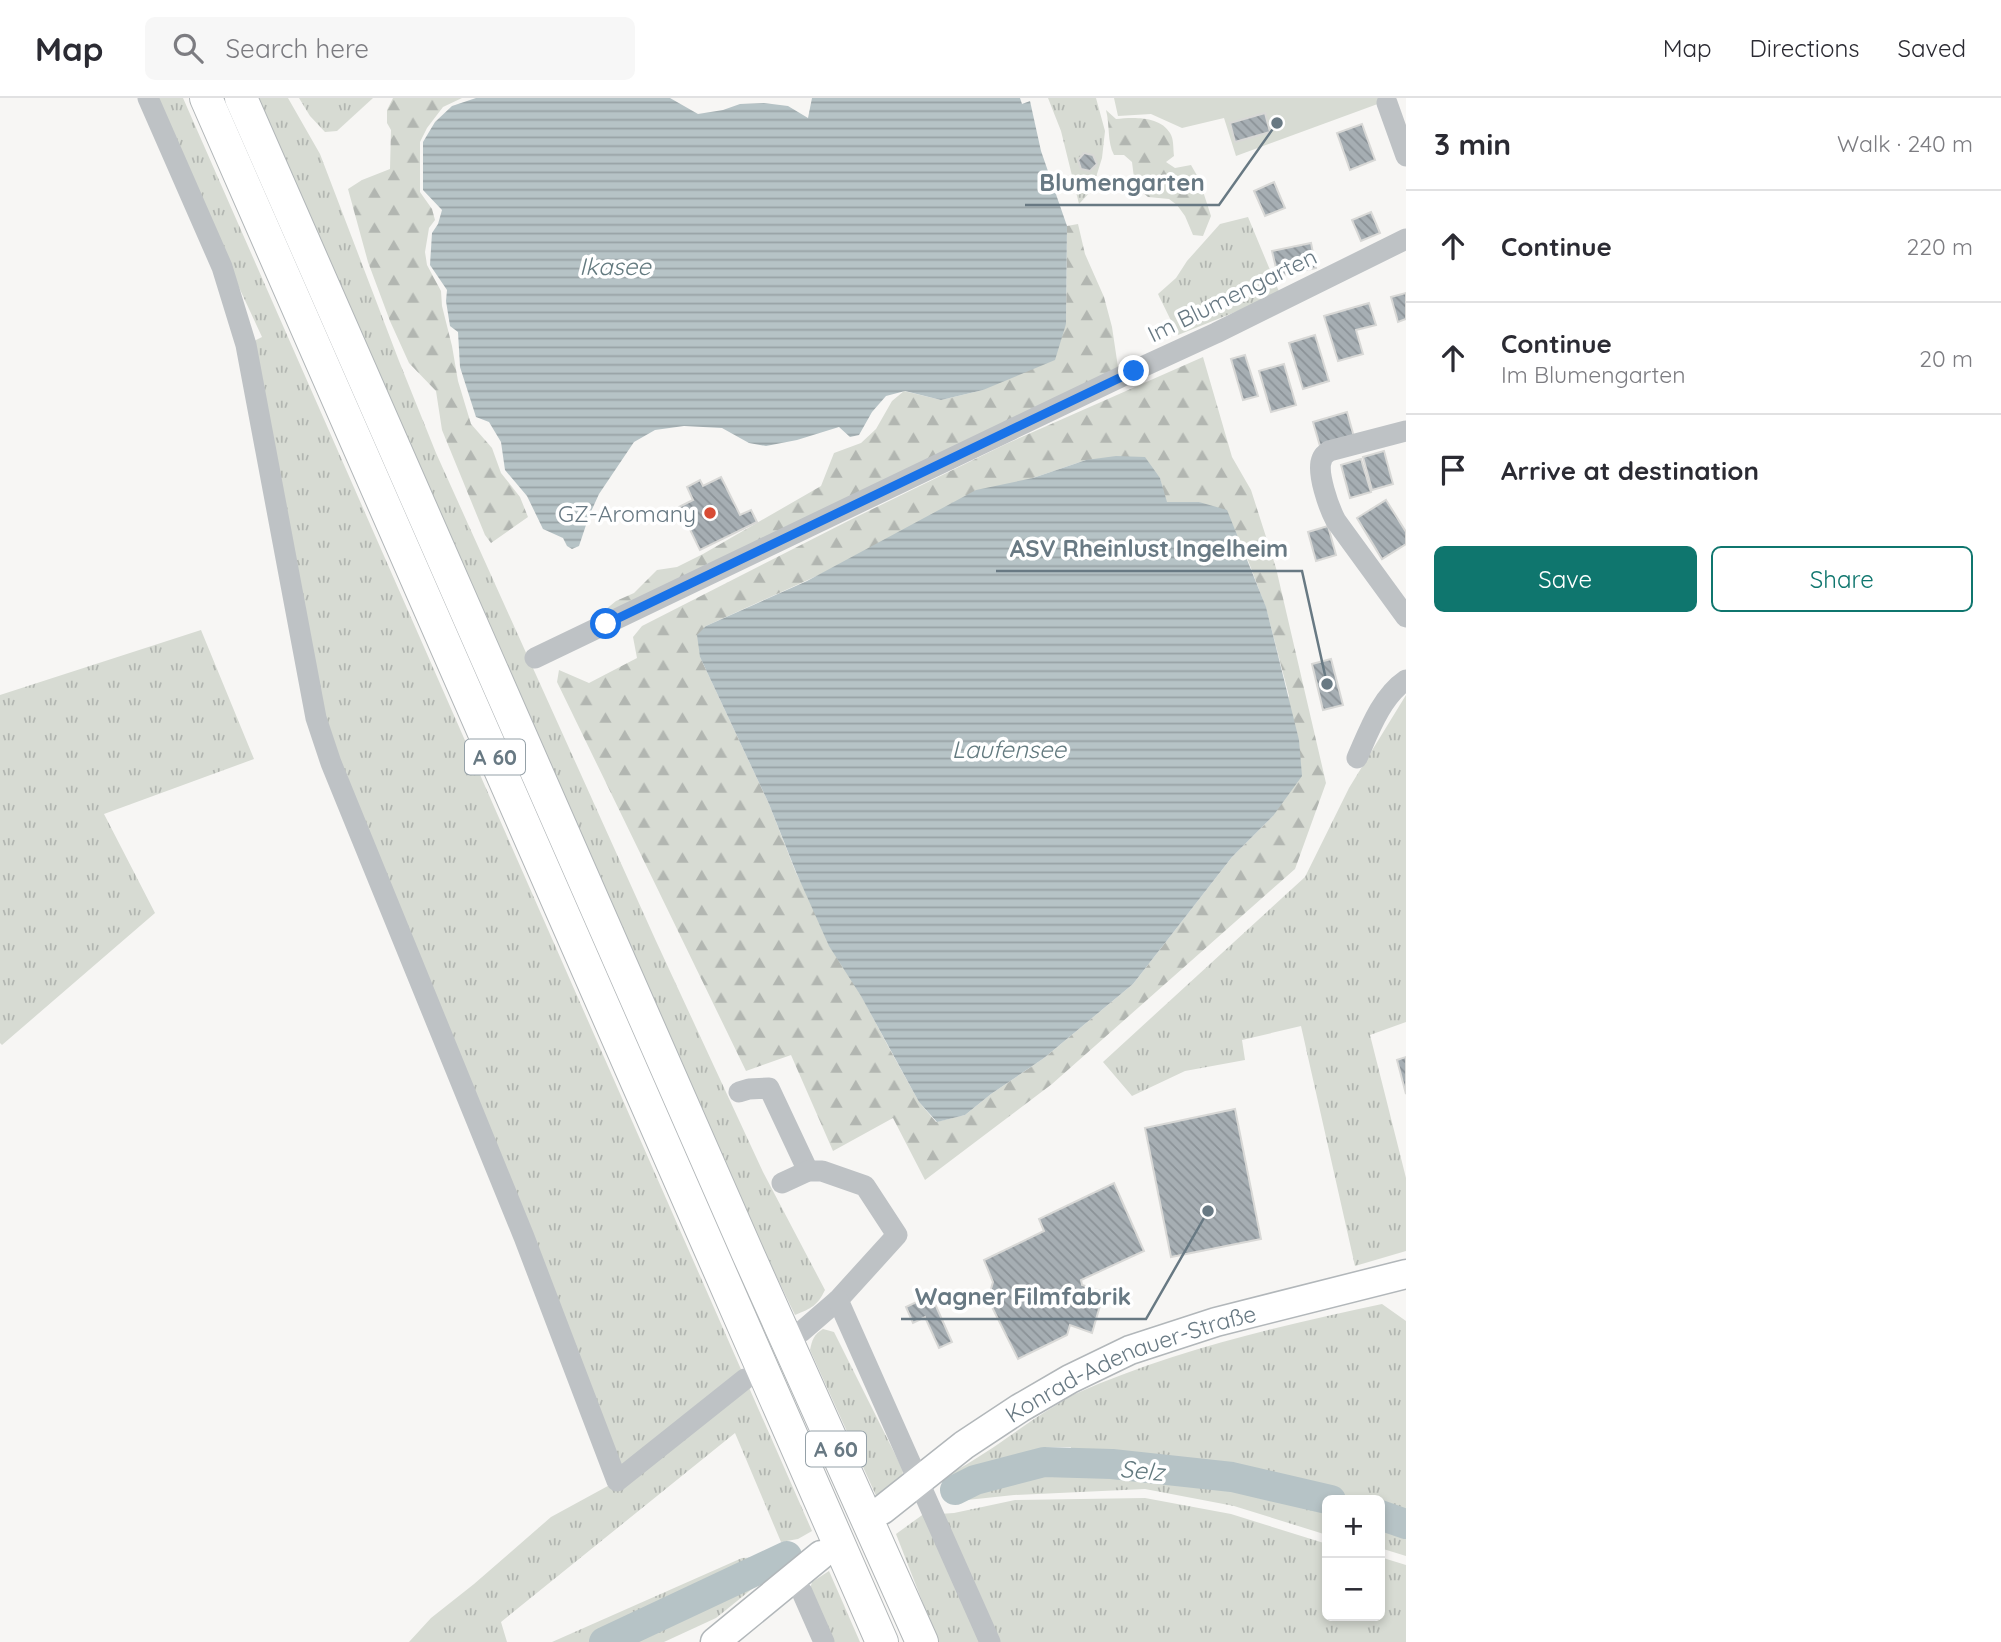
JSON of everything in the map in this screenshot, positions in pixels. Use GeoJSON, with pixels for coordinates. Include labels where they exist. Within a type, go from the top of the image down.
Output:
{"type":"FeatureCollection","features":[{"type":"Feature","properties":{"kind":"highway","name":"A 60"},"geometry":{"type":"LineString","coordinates":[[206,98],[882,1642]]}},
{"type":"Feature","properties":{"kind":"highway","name":"A 60"},"geometry":{"type":"LineString","coordinates":[[241,98],[749,1256],[922,1642]]}},
{"type":"Feature","properties":{"kind":"main road","name":"Konrad-Adenauer-Straße"},"geometry":{"type":"LineString","coordinates":[[882,1510],[964,1445],[1020,1408],[1070,1379],[1130,1350],[1216,1322],[1406,1273]]}},
{"type":"Feature","properties":{"kind":"main road"},"geometry":{"type":"LineString","coordinates":[[715,1642],[821,1555]]}},
{"type":"Feature","properties":{"kind":"street"},"geometry":{"type":"LineString","coordinates":[[148,98],[222,267],[246,345],[316,718],[331,763],[524,1237],[617,1481],[745,1379]]}},
{"type":"Feature","properties":{"kind":"street"},"geometry":{"type":"LineString","coordinates":[[1387,103],[1406,156]]}},
{"type":"Feature","properties":{"kind":"street","name":"Im Blumengarten"},"geometry":{"type":"LineString","coordinates":[[535,658],[1216,333],[1406,239]]}},
{"type":"Feature","properties":{"kind":"street"},"geometry":{"type":"LineString","coordinates":[[1406,431],[1329,451],[1322,458],[1320,470],[1330,510],[1336,521],[1406,617]]}},
{"type":"Feature","properties":{"kind":"street"},"geometry":{"type":"LineString","coordinates":[[1357,758],[1370,728],[1389,696],[1406,680]]}},
{"type":"Feature","properties":{"kind":"street"},"geometry":{"type":"LineString","coordinates":[[739,1092],[769,1088],[808,1171]]}},
{"type":"Feature","properties":{"kind":"street"},"geometry":{"type":"LineString","coordinates":[[782,1183],[808,1171],[822,1171],[865,1186],[897,1235],[838,1300],[801,1332]]}},
{"type":"Feature","properties":{"kind":"street"},"geometry":{"type":"LineString","coordinates":[[838,1300],[990,1642]]}},
{"type":"Feature","properties":{"kind":"street"},"geometry":{"type":"LineString","coordinates":[[790,1580],[802,1592],[824,1642]]}},
{"type":"Feature","properties":{"kind":"green space"},"geometry":{"type":"Polygon","coordinates":[[[151,98],[183,98],[812,1531],[798,1539],[781,1542],[735,1433],[501,1622],[507,1642],[409,1642],[431,1618],[551,1517],[617,1481],[331,763],[246,345],[262,337],[151,98]]]}},
{"type":"Feature","properties":{"kind":"green space"},"geometry":{"type":"Polygon","coordinates":[[[253,98],[288,98],[320,154],[436,453],[763,1172],[825,1290],[813,1306],[795,1315],[756,1234],[253,98]]]}},
{"type":"Feature","properties":{"kind":"green space"},"geometry":{"type":"Polygon","coordinates":[[[299,98],[373,98],[337,131],[325,132],[310,116],[299,98]]]}},
{"type":"Feature","properties":{"kind":"green space"},"geometry":{"type":"Polygon","coordinates":[[[393,98],[462,98],[443,107],[420,142],[420,192],[432,209],[435,220],[429,228],[425,252],[427,265],[441,291],[458,381],[471,424],[492,448],[501,473],[520,497],[528,517],[491,543],[485,535],[442,430],[436,391],[409,363],[390,321],[368,262],[348,189],[362,180],[390,169],[391,130],[387,123],[387,110],[393,98]]]}},
{"type":"Feature","properties":{"kind":"green space"},"geometry":{"type":"Polygon","coordinates":[[[1048,98],[1096,98],[1105,131],[1102,158],[1092,190],[1079,204],[1061,131],[1048,98]]]}},
{"type":"Feature","properties":{"kind":"green space"},"geometry":{"type":"Polygon","coordinates":[[[1114,98],[1394,98],[1236,156],[1224,118],[1182,128],[1151,114],[1118,116],[1114,98]]]}},
{"type":"Feature","properties":{"kind":"green space"},"geometry":{"type":"Polygon","coordinates":[[[1106,110],[1116,119],[1138,118],[1166,127],[1173,141],[1174,156],[1166,162],[1175,168],[1191,165],[1199,179],[1211,216],[1203,236],[1193,235],[1185,216],[1169,199],[1148,197],[1135,186],[1132,162],[1124,155],[1114,155],[1112,150],[1106,110]]]}},
{"type":"Feature","properties":{"kind":"green space"},"geometry":{"type":"Polygon","coordinates":[[[1248,217],[1280,294],[1178,335],[1158,294],[1176,278],[1187,261],[1220,224],[1248,217]]]}},
{"type":"Feature","properties":{"kind":"green space"},"geometry":{"type":"Polygon","coordinates":[[[1078,224],[1085,254],[1104,297],[1112,327],[1119,374],[614,617],[605,610],[616,601],[634,593],[657,570],[677,567],[703,554],[821,486],[834,453],[861,443],[876,429],[892,401],[904,391],[941,400],[983,390],[1066,324],[1067,226],[1078,224]]]}},
{"type":"Feature","properties":{"kind":"green space"},"geometry":{"type":"Polygon","coordinates":[[[1203,357],[1232,457],[1251,490],[1276,568],[1326,783],[1295,869],[1052,1084],[925,1180],[893,1118],[833,1151],[791,1055],[746,1071],[557,682],[559,670],[589,683],[637,658],[633,637],[642,626],[1006,444],[1203,357]],[[1086,460],[1033,478],[706,626],[700,657],[769,804],[796,873],[919,1102],[936,1122],[965,1115],[1044,1058],[1133,984],[1232,857],[1273,816],[1289,696],[1266,608],[1243,547],[1199,502],[1166,502],[1160,478],[1086,460]]]}},
{"type":"Feature","properties":{"kind":"green space"},"geometry":{"type":"Polygon","coordinates":[[[201,630],[254,759],[104,814],[155,913],[2,1045],[0,695],[201,630]]]}},
{"type":"Feature","properties":{"kind":"green space"},"geometry":{"type":"Polygon","coordinates":[[[1406,695],[1406,1022],[1370,1035],[1406,1178],[1406,1251],[1355,1266],[1301,1026],[1242,1040],[1245,1060],[1185,1071],[1132,1096],[1103,1062],[1305,877],[1349,788],[1406,695]]]}},
{"type":"Feature","properties":{"kind":"green space"},"geometry":{"type":"Polygon","coordinates":[[[1382,1304],[1406,1321],[1406,1556],[1385,1550],[1385,1495],[1322,1495],[1322,1533],[1234,1506],[1145,1489],[967,1500],[955,1495],[949,1474],[1075,1394],[1188,1352],[1382,1304]],[[1044,1447],[1042,1469],[1071,1467],[1071,1447],[1044,1447]]]}},
{"type":"Feature","properties":{"kind":"green space"},"geometry":{"type":"Polygon","coordinates":[[[823,1329],[834,1332],[903,1470],[902,1481],[878,1500],[810,1350],[817,1333],[823,1329]]]}},
{"type":"Feature","properties":{"kind":"green space"},"geometry":{"type":"Polygon","coordinates":[[[1145,1498],[1231,1514],[1322,1542],[1322,1621],[1385,1621],[1385,1559],[1406,1565],[1406,1642],[994,1642],[939,1514],[1015,1500],[1145,1498]]]}},
{"type":"Feature","properties":{"kind":"green space"},"geometry":{"type":"Polygon","coordinates":[[[925,1513],[982,1642],[938,1642],[896,1534],[925,1513]]]}},
{"type":"Feature","properties":{"kind":"green space"},"geometry":{"type":"Polygon","coordinates":[[[787,1556],[784,1563],[716,1618],[664,1642],[552,1642],[742,1558],[787,1556]]]}},
{"type":"Feature","properties":{"kind":"green space"},"geometry":{"type":"Polygon","coordinates":[[[829,1571],[860,1642],[828,1642],[808,1596],[812,1582],[829,1571]]]}},
{"type":"Feature","properties":{"kind":"water","name":"Ikasee"},"geometry":{"type":"Polygon","coordinates":[[[476,98],[670,98],[698,114],[740,104],[764,103],[788,106],[808,118],[812,98],[1020,98],[1022,104],[1030,101],[1041,151],[1067,226],[1066,324],[1055,360],[983,390],[941,400],[905,391],[886,396],[872,412],[859,435],[850,437],[839,427],[766,446],[749,443],[722,428],[684,426],[655,430],[634,442],[599,494],[579,546],[572,549],[563,538],[543,529],[527,496],[505,470],[501,442],[489,422],[476,417],[460,367],[458,332],[450,326],[447,290],[430,265],[432,233],[442,210],[423,190],[423,142],[435,122],[452,106],[476,98]]]}},
{"type":"Feature","properties":{"kind":"water","name":"Laufensee"},"geometry":{"type":"Polygon","coordinates":[[[1116,456],[1145,457],[1160,478],[1167,502],[1199,502],[1227,510],[1266,607],[1299,740],[1302,776],[1273,816],[1232,857],[1133,984],[1044,1058],[965,1115],[937,1122],[919,1102],[861,996],[829,946],[769,804],[700,657],[697,635],[706,626],[807,581],[976,490],[1033,478],[1086,460],[1116,456]]]}},
{"type":"Feature","properties":{"kind":"building"},"geometry":{"type":"Polygon","coordinates":[[[1265,113],[1270,132],[1235,142],[1230,123],[1265,113]]]}},
{"type":"Feature","properties":{"kind":"building"},"geometry":{"type":"Polygon","coordinates":[[[1362,124],[1375,160],[1350,170],[1337,133],[1362,124]]]}},
{"type":"Feature","properties":{"kind":"building"},"geometry":{"type":"Polygon","coordinates":[[[1084,153],[1093,155],[1097,164],[1090,171],[1081,169],[1078,160],[1084,153]]]}},
{"type":"Feature","properties":{"kind":"building"},"geometry":{"type":"Polygon","coordinates":[[[1274,182],[1285,208],[1265,216],[1254,191],[1274,182]]]}},
{"type":"Feature","properties":{"kind":"building"},"geometry":{"type":"Polygon","coordinates":[[[1371,212],[1380,233],[1361,241],[1352,220],[1371,212]]]}},
{"type":"Feature","properties":{"kind":"building"},"geometry":{"type":"Polygon","coordinates":[[[1311,243],[1316,268],[1278,276],[1272,251],[1311,243]]]}},
{"type":"Feature","properties":{"kind":"building"},"geometry":{"type":"Polygon","coordinates":[[[1406,293],[1406,319],[1398,322],[1391,297],[1406,293]]]}},
{"type":"Feature","properties":{"kind":"building"},"geometry":{"type":"Polygon","coordinates":[[[1369,303],[1376,325],[1356,330],[1363,354],[1338,361],[1324,316],[1369,303]]]}},
{"type":"Feature","properties":{"kind":"building"},"geometry":{"type":"Polygon","coordinates":[[[1315,335],[1329,381],[1303,389],[1289,343],[1315,335]]]}},
{"type":"Feature","properties":{"kind":"building"},"geometry":{"type":"Polygon","coordinates":[[[1245,355],[1258,396],[1243,400],[1231,359],[1245,355]]]}},
{"type":"Feature","properties":{"kind":"building"},"geometry":{"type":"Polygon","coordinates":[[[1284,364],[1296,405],[1271,412],[1259,371],[1284,364]]]}},
{"type":"Feature","properties":{"kind":"building"},"geometry":{"type":"Polygon","coordinates":[[[1347,412],[1354,437],[1320,446],[1313,422],[1347,412]]]}},
{"type":"Feature","properties":{"kind":"building"},"geometry":{"type":"Polygon","coordinates":[[[1384,451],[1393,484],[1372,490],[1363,457],[1384,451]]]}},
{"type":"Feature","properties":{"kind":"building"},"geometry":{"type":"Polygon","coordinates":[[[1361,459],[1371,492],[1350,498],[1341,465],[1361,459]]]}},
{"type":"Feature","properties":{"kind":"building","name":"GZ-Aromany"},"geometry":{"type":"Polygon","coordinates":[[[721,477],[740,515],[751,510],[757,522],[700,550],[679,507],[693,500],[687,487],[700,480],[703,486],[721,477]]]}},
{"type":"Feature","properties":{"kind":"building"},"geometry":{"type":"Polygon","coordinates":[[[1386,500],[1406,532],[1406,544],[1382,559],[1357,518],[1386,500]]]}},
{"type":"Feature","properties":{"kind":"building"},"geometry":{"type":"Polygon","coordinates":[[[1328,526],[1336,555],[1316,561],[1308,532],[1328,526]]]}},
{"type":"Feature","properties":{"kind":"building"},"geometry":{"type":"Polygon","coordinates":[[[1331,659],[1343,705],[1323,710],[1312,664],[1331,659]]]}},
{"type":"Feature","properties":{"kind":"building"},"geometry":{"type":"Polygon","coordinates":[[[1406,1057],[1406,1094],[1397,1060],[1406,1057]]]}},
{"type":"Feature","properties":{"kind":"building"},"geometry":{"type":"Polygon","coordinates":[[[1235,1109],[1261,1239],[1171,1257],[1145,1128],[1235,1109]]]}},
{"type":"Feature","properties":{"kind":"building"},"geometry":{"type":"Polygon","coordinates":[[[1114,1183],[1144,1251],[1081,1280],[1082,1285],[1104,1292],[1092,1333],[1070,1325],[1067,1335],[1018,1359],[988,1299],[993,1282],[984,1260],[1044,1231],[1039,1219],[1114,1183]]]}},
{"type":"Feature","properties":{"kind":"building"},"geometry":{"type":"Polygon","coordinates":[[[931,1295],[952,1342],[939,1348],[925,1317],[913,1323],[906,1307],[931,1295]]]}},
{"type":"Feature","properties":{"kind":"waterway","name":"Selz"},"geometry":{"type":"LineString","coordinates":[[955,1490],[975,1480],[1044,1462],[1112,1464],[1232,1477],[1322,1498]]}},
{"type":"Feature","properties":{"kind":"waterway","name":"Selz"},"geometry":{"type":"LineString","coordinates":[[1385,1517],[1406,1524]]}},
{"type":"Feature","properties":{"kind":"waterway","name":"Selz"},"geometry":{"type":"LineString","coordinates":[[604,1642],[787,1556]]}},
{"type":"Feature","properties":{"kind":"place","name":"Blumengarten"},"geometry":{"type":"Point","coordinates":[1277,123]}},
{"type":"Feature","properties":{"kind":"place","name":"GZ-Aromany"},"geometry":{"type":"Point","coordinates":[710,513]}},
{"type":"Feature","properties":{"kind":"place","name":"ASV Rheinlust Ingelheim"},"geometry":{"type":"Point","coordinates":[1327,684]}},
{"type":"Feature","properties":{"kind":"place","name":"Wagner Filmfabrik"},"geometry":{"type":"Point","coordinates":[1208,1211]}},
{"type":"Feature","properties":{"kind":"route"},"geometry":{"type":"LineString","coordinates":[[606,624],[1134,371]]}}]}
